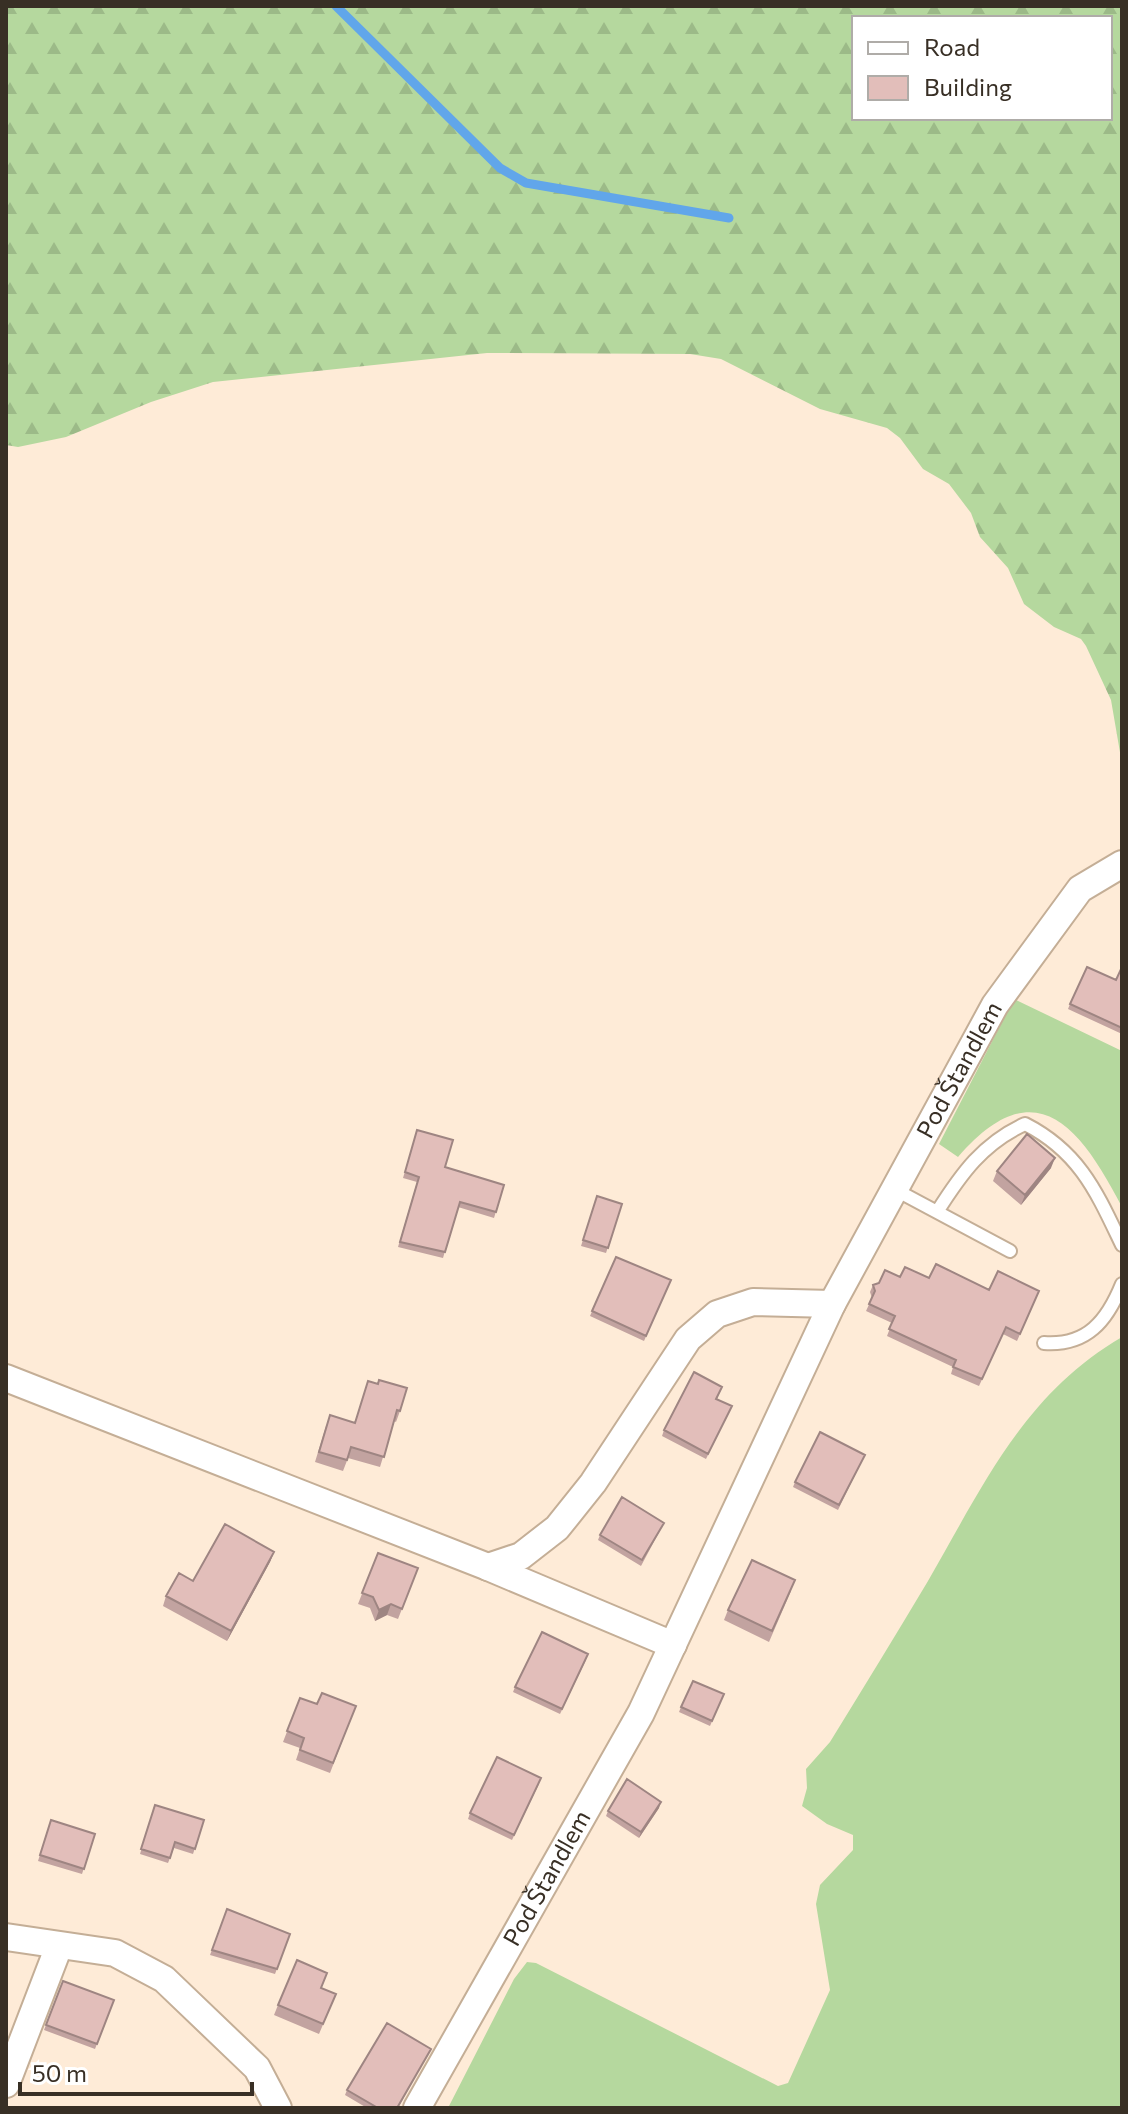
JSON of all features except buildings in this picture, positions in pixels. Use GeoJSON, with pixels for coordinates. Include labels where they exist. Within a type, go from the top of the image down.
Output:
{"type":"FeatureCollection","features":[{"type":"Feature","properties":{"kind":"street","name":"Pod Štandlem"},"geometry":{"type":"LineString","coordinates":[[417,2108],[641,1713],[832,1304],[995,1005],[1080,889],[1122,864]]}},
{"type":"Feature","properties":{"kind":"street"},"geometry":{"type":"LineString","coordinates":[[488,1567],[521,1556],[557,1528],[593,1483],[688,1339],[717,1314],[753,1302],[832,1304]]}},
{"type":"Feature","properties":{"kind":"street"},"geometry":{"type":"LineString","coordinates":[[6,1378],[488,1567],[673,1645]]}},
{"type":"Feature","properties":{"kind":"street"},"geometry":{"type":"LineString","coordinates":[[6,1937],[115,1953],[164,1979],[257,2068],[278,2108]]}},
{"type":"Feature","properties":{"kind":"street"},"geometry":{"type":"LineString","coordinates":[[6,2084],[59,1946]]}},
{"type":"Feature","properties":{"kind":"lane"},"geometry":{"type":"LineString","coordinates":[[937,1212],[967,1165],[1004,1134],[1025,1124],[1053,1138],[1090,1179],[1122,1245]]}},
{"type":"Feature","properties":{"kind":"lane"},"geometry":{"type":"LineString","coordinates":[[894,1189],[1010,1251]]}},
{"type":"Feature","properties":{"kind":"lane"},"geometry":{"type":"LineString","coordinates":[[1044,1343],[1063,1345],[1094,1332],[1111,1313],[1122,1284]]}},
{"type":"Feature","properties":{"kind":"green space"},"geometry":{"type":"Polygon","coordinates":[[[6,6],[1122,6],[1122,764],[1111,700],[1086,646],[1081,639],[1054,627],[1024,604],[1008,568],[980,537],[971,513],[949,484],[923,469],[900,438],[887,428],[820,409],[721,359],[690,354],[487,353],[213,382],[151,402],[66,437],[18,447],[6,445],[6,6]]]}},
{"type":"Feature","properties":{"kind":"green space"},"geometry":{"type":"Polygon","coordinates":[[[1014,999],[1122,1051],[1122,1207],[1089,1152],[1072,1132],[1053,1118],[1033,1112],[1010,1116],[985,1130],[958,1157],[939,1144],[1014,999]]]}},
{"type":"Feature","properties":{"kind":"green space"},"geometry":{"type":"Polygon","coordinates":[[[1122,1337],[1122,2108],[448,2108],[514,1979],[527,1962],[536,1963],[778,2086],[788,2083],[830,1990],[816,1904],[820,1885],[853,1850],[853,1835],[827,1824],[802,1806],[807,1788],[806,1769],[830,1742],[1009,1445],[1058,1386],[1088,1360],[1122,1337]]]}},
{"type":"Feature","properties":{"kind":"waterway"},"geometry":{"type":"LineString","coordinates":[[336,6],[500,168],[526,183],[729,218]]}}]}
